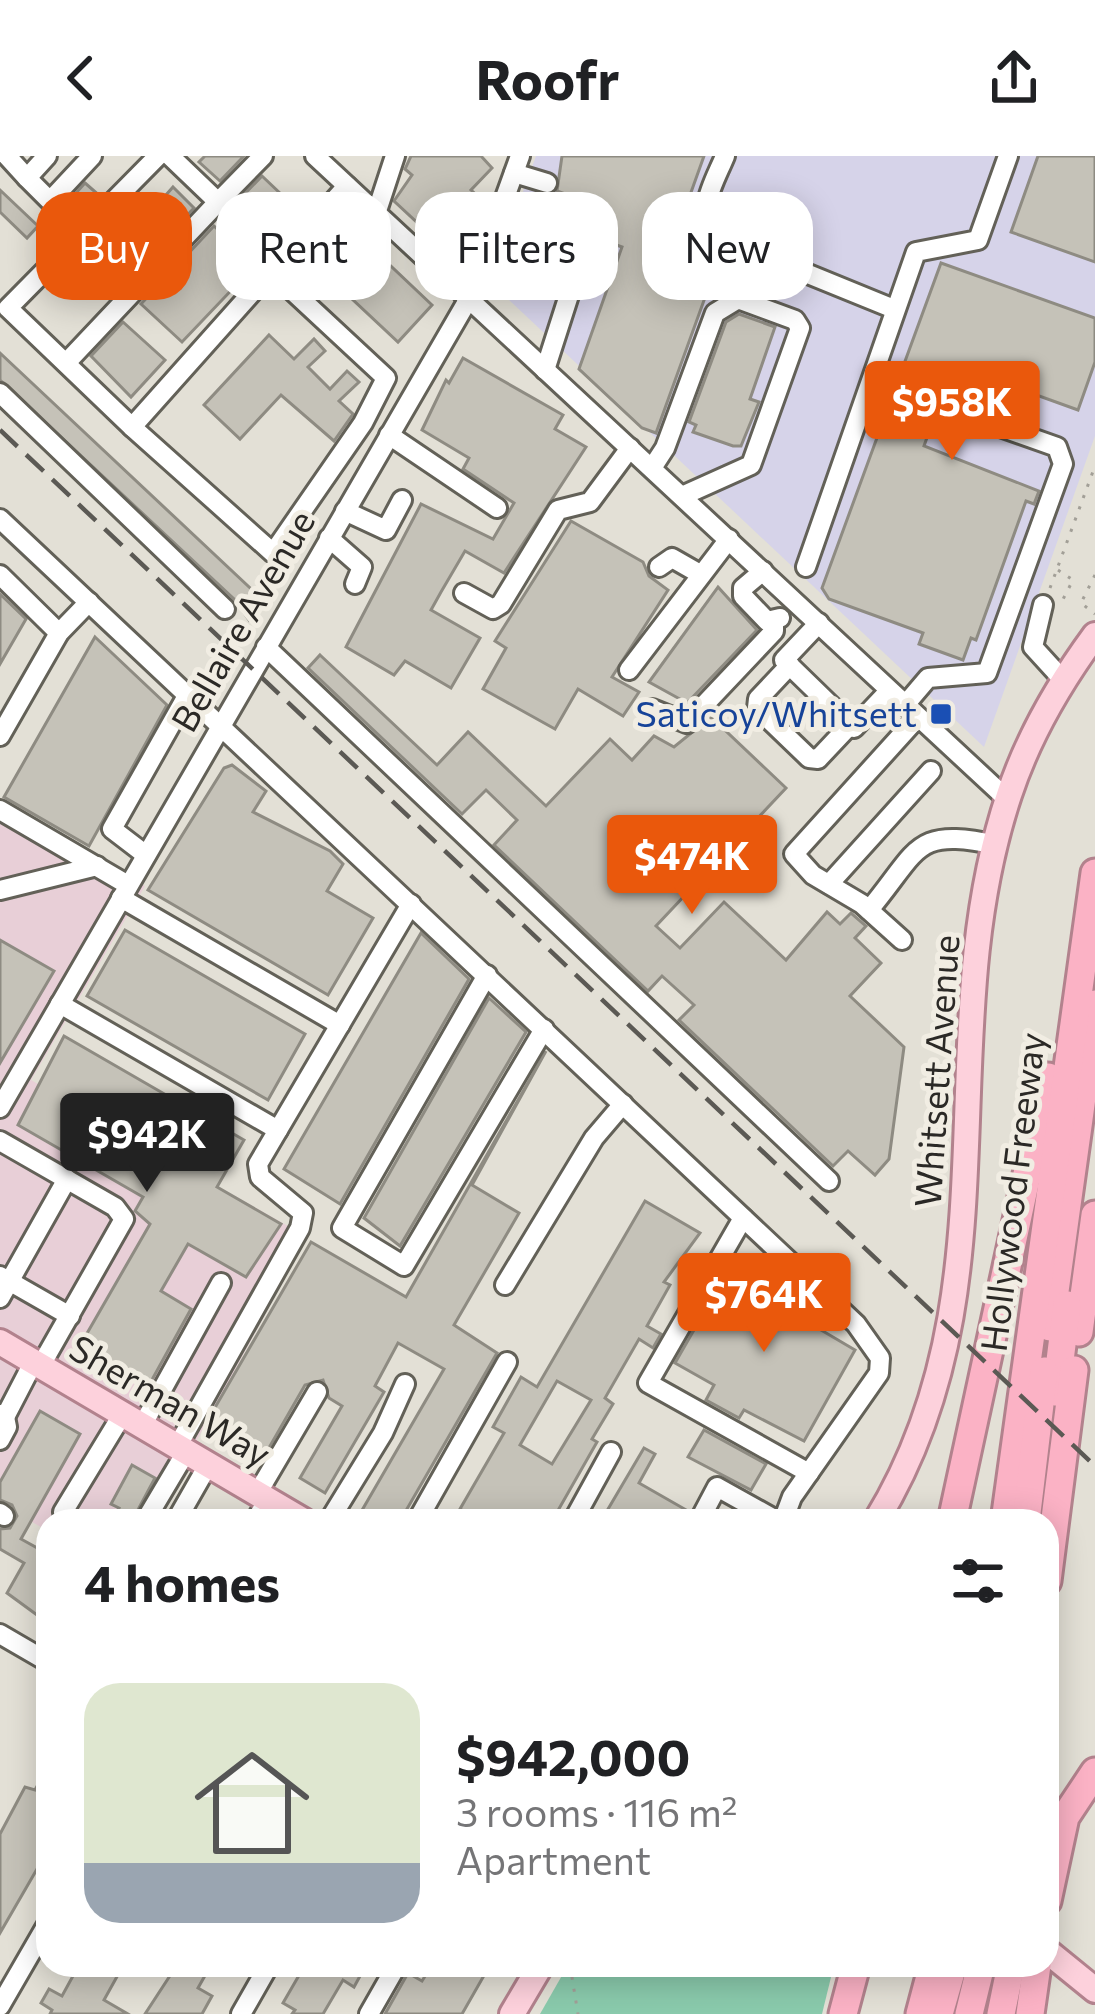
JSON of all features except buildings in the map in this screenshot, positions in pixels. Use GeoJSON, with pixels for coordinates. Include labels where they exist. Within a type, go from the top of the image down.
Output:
{"type":"FeatureCollection","features":[{"type":"Feature","properties":{"kind":"highway","name":"Hollywood Freeway"},"geometry":{"type":"LineString","coordinates":[[1007,1509],[1095,873]]}},
{"type":"Feature","properties":{"kind":"highway"},"geometry":{"type":"LineString","coordinates":[[955,1509],[1032,1139],[1082,945]]}},
{"type":"Feature","properties":{"kind":"highway"},"geometry":{"type":"LineString","coordinates":[[1027,1509],[1095,1004]]}},
{"type":"Feature","properties":{"kind":"highway"},"geometry":{"type":"LineString","coordinates":[[1040,1509],[1095,1099]]}},
{"type":"Feature","properties":{"kind":"highway"},"geometry":{"type":"LineString","coordinates":[[1056,1509],[1095,1215]]}},
{"type":"Feature","properties":{"kind":"highway"},"geometry":{"type":"LineString","coordinates":[[1059,1841],[1064,1817],[1095,1772]]}},
{"type":"Feature","properties":{"kind":"highway"},"geometry":{"type":"LineString","coordinates":[[843,2014],[853,1977]]}},
{"type":"Feature","properties":{"kind":"highway"},"geometry":{"type":"LineString","coordinates":[[920,2014],[930,1977]]}},
{"type":"Feature","properties":{"kind":"highway"},"geometry":{"type":"LineString","coordinates":[[939,2014],[950,1977]]}},
{"type":"Feature","properties":{"kind":"highway"},"geometry":{"type":"LineString","coordinates":[[953,2014],[962,1977]]}},
{"type":"Feature","properties":{"kind":"highway"},"geometry":{"type":"LineString","coordinates":[[969,2014],[978,1977]]}},
{"type":"Feature","properties":{"kind":"highway"},"geometry":{"type":"LineString","coordinates":[[1001,2014],[1009,1977]]}},
{"type":"Feature","properties":{"kind":"highway"},"geometry":{"type":"LineString","coordinates":[[1030,2014],[1035,1977]]}},
{"type":"Feature","properties":{"kind":"main road","name":"Whitsett Avenue"},"geometry":{"type":"LineString","coordinates":[[882,1509],[925,1421],[954,1316],[981,932],[1007,799],[1070,671],[1095,635]]}},
{"type":"Feature","properties":{"kind":"main road","name":"Sherman Way"},"geometry":{"type":"LineString","coordinates":[[0,1342],[190,1455],[260,1505]]}},
{"type":"Feature","properties":{"kind":"main road"},"geometry":{"type":"LineString","coordinates":[[1059,1957],[1095,1964]]}},
{"type":"Feature","properties":{"kind":"main road"},"geometry":{"type":"LineString","coordinates":[[1059,1958],[1095,1990]]}},
{"type":"Feature","properties":{"kind":"main road"},"geometry":{"type":"LineString","coordinates":[[512,2014],[535,1977]]}},
{"type":"Feature","properties":{"kind":"street"},"geometry":{"type":"LineString","coordinates":[[7,156],[50,201],[92,156]]}},
{"type":"Feature","properties":{"kind":"street"},"geometry":{"type":"LineString","coordinates":[[27,178],[47,156]]}},
{"type":"Feature","properties":{"kind":"street"},"geometry":{"type":"LineString","coordinates":[[158,156],[8,308],[132,428],[273,553],[363,424],[386,378],[302,300]]}},
{"type":"Feature","properties":{"kind":"street"},"geometry":{"type":"LineString","coordinates":[[170,156],[216,200]]}},
{"type":"Feature","properties":{"kind":"street"},"geometry":{"type":"LineString","coordinates":[[228,192],[263,156]]}},
{"type":"Feature","properties":{"kind":"street"},"geometry":{"type":"LineString","coordinates":[[315,156],[353,192]]}},
{"type":"Feature","properties":{"kind":"street"},"geometry":{"type":"LineString","coordinates":[[383,192],[395,156]]}},
{"type":"Feature","properties":{"kind":"street"},"geometry":{"type":"LineString","coordinates":[[724,156],[705,208],[705,225],[715,236],[894,309]]}},
{"type":"Feature","properties":{"kind":"street"},"geometry":{"type":"LineString","coordinates":[[806,567],[916,252],[978,240],[1008,156]]}},
{"type":"Feature","properties":{"kind":"street"},"geometry":{"type":"LineString","coordinates":[[517,165],[547,183]]}},
{"type":"Feature","properties":{"kind":"street"},"geometry":{"type":"LineString","coordinates":[[342,192],[347,186]]}},
{"type":"Feature","properties":{"kind":"street"},"geometry":{"type":"LineString","coordinates":[[66,363],[216,204]]}},
{"type":"Feature","properties":{"kind":"street"},"geometry":{"type":"LineString","coordinates":[[391,228],[415,250]]}},
{"type":"Feature","properties":{"kind":"street"},"geometry":{"type":"LineString","coordinates":[[652,469],[665,448],[716,313],[738,298],[794,320],[800,328],[751,465],[682,496]]}},
{"type":"Feature","properties":{"kind":"street"},"geometry":{"type":"LineString","coordinates":[[132,428],[247,300]]}},
{"type":"Feature","properties":{"kind":"street"},"geometry":{"type":"LineString","coordinates":[[468,300],[1007,799]]}},
{"type":"Feature","properties":{"kind":"street","name":"Bellaire Avenue"},"geometry":{"type":"LineString","coordinates":[[0,1108],[7,1082],[60,1004],[468,300]]}},
{"type":"Feature","properties":{"kind":"street"},"geometry":{"type":"LineString","coordinates":[[544,370],[567,300]]}},
{"type":"Feature","properties":{"kind":"street"},"geometry":{"type":"LineString","coordinates":[[0,393],[226,609]]}},
{"type":"Feature","properties":{"kind":"street"},"geometry":{"type":"LineString","coordinates":[[902,940],[794,854],[911,711],[928,678],[987,674],[1063,464],[1058,447],[969,416]]}},
{"type":"Feature","properties":{"kind":"street"},"geometry":{"type":"LineString","coordinates":[[389,435],[497,508]]}},
{"type":"Feature","properties":{"kind":"street"},"geometry":{"type":"LineString","coordinates":[[464,593],[493,609],[501,604],[558,510],[590,502],[630,448]]}},
{"type":"Feature","properties":{"kind":"street"},"geometry":{"type":"LineString","coordinates":[[345,511],[376,530],[386,530],[402,500]]}},
{"type":"Feature","properties":{"kind":"street"},"geometry":{"type":"LineString","coordinates":[[0,518],[856,1324],[880,1358],[879,1373],[787,1509]]}},
{"type":"Feature","properties":{"kind":"street"},"geometry":{"type":"LineString","coordinates":[[329,538],[357,558],[362,567],[355,584]]}},
{"type":"Feature","properties":{"kind":"street"},"geometry":{"type":"LineString","coordinates":[[629,670],[729,539]]}},
{"type":"Feature","properties":{"kind":"street"},"geometry":{"type":"LineString","coordinates":[[658,567],[672,558],[700,574]]}},
{"type":"Feature","properties":{"kind":"street"},"geometry":{"type":"LineString","coordinates":[[763,571],[742,589],[743,596],[775,623]]}},
{"type":"Feature","properties":{"kind":"street"},"geometry":{"type":"LineString","coordinates":[[0,574],[59,633]]}},
{"type":"Feature","properties":{"kind":"street"},"geometry":{"type":"LineString","coordinates":[[652,709],[687,723],[796,601]]}},
{"type":"Feature","properties":{"kind":"street"},"geometry":{"type":"LineString","coordinates":[[0,736],[59,633],[89,602]]}},
{"type":"Feature","properties":{"kind":"street"},"geometry":{"type":"LineString","coordinates":[[1043,605],[1033,647],[1070,671]]}},
{"type":"Feature","properties":{"kind":"street"},"geometry":{"type":"LineString","coordinates":[[819,623],[784,660],[854,728],[889,691]]}},
{"type":"Feature","properties":{"kind":"street"},"geometry":{"type":"LineString","coordinates":[[266,647],[829,1181]]}},
{"type":"Feature","properties":{"kind":"street"},"geometry":{"type":"LineString","coordinates":[[790,665],[758,699],[757,708],[809,758],[818,759],[850,724]]}},
{"type":"Feature","properties":{"kind":"street"},"geometry":{"type":"LineString","coordinates":[[146,855],[112,829],[187,696]]}},
{"type":"Feature","properties":{"kind":"street"},"geometry":{"type":"LineString","coordinates":[[830,884],[931,771]]}},
{"type":"Feature","properties":{"kind":"street"},"geometry":{"type":"LineString","coordinates":[[0,810],[97,866],[124,891],[340,1025]]}},
{"type":"Feature","properties":{"kind":"street"},"geometry":{"type":"LineString","coordinates":[[869,910],[927,841],[947,834],[997,845]]}},
{"type":"Feature","properties":{"kind":"street"},"geometry":{"type":"LineString","coordinates":[[0,890],[97,866]]}},
{"type":"Feature","properties":{"kind":"street"},"geometry":{"type":"LineString","coordinates":[[153,1509],[190,1455],[300,1228],[303,1213],[260,1177],[258,1165],[411,904]]}},
{"type":"Feature","properties":{"kind":"street"},"geometry":{"type":"LineString","coordinates":[[487,975],[342,1228],[404,1266],[544,1030]]}},
{"type":"Feature","properties":{"kind":"street"},"geometry":{"type":"LineString","coordinates":[[60,1004],[278,1130]]}},
{"type":"Feature","properties":{"kind":"street"},"geometry":{"type":"LineString","coordinates":[[505,1286],[594,1138],[623,1104]]}},
{"type":"Feature","properties":{"kind":"street"},"geometry":{"type":"LineString","coordinates":[[0,1141],[115,1207],[124,1220],[70,1316],[2,1415],[7,1427],[0,1440]]}},
{"type":"Feature","properties":{"kind":"street"},"geometry":{"type":"LineString","coordinates":[[67,1179],[3,1285],[70,1316]]}},
{"type":"Feature","properties":{"kind":"street"},"geometry":{"type":"LineString","coordinates":[[743,1217],[648,1383],[808,1473]]}},
{"type":"Feature","properties":{"kind":"street"},"geometry":{"type":"LineString","coordinates":[[65,1509],[132,1421],[221,1283]]}},
{"type":"Feature","properties":{"kind":"street"},"geometry":{"type":"LineString","coordinates":[[424,1509],[507,1362]]}},
{"type":"Feature","properties":{"kind":"street"},"geometry":{"type":"LineString","coordinates":[[336,1509],[383,1433],[405,1384]]}},
{"type":"Feature","properties":{"kind":"street"},"geometry":{"type":"LineString","coordinates":[[260,1505],[316,1392]]}},
{"type":"Feature","properties":{"kind":"street"},"geometry":{"type":"LineString","coordinates":[[580,1509],[611,1452]]}},
{"type":"Feature","properties":{"kind":"street"},"geometry":{"type":"LineString","coordinates":[[179,1509],[190,1455]]}},
{"type":"Feature","properties":{"kind":"street"},"geometry":{"type":"LineString","coordinates":[[705,1509],[717,1487],[758,1509]]}},
{"type":"Feature","properties":{"kind":"street"},"geometry":{"type":"LineString","coordinates":[[0,1634],[36,1655]]}},
{"type":"Feature","properties":{"kind":"street"},"geometry":{"type":"LineString","coordinates":[[0,2006],[36,1944]]}},
{"type":"Feature","properties":{"kind":"street"},"geometry":{"type":"LineString","coordinates":[[241,2014],[262,1977]]}},
{"type":"Feature","properties":{"kind":"street"},"geometry":{"type":"LineString","coordinates":[[369,2014],[390,1977]]}},
{"type":"Feature","properties":{"kind":"path"},"geometry":{"type":"LineString","coordinates":[[1043,605],[1095,466]]}},
{"type":"Feature","properties":{"kind":"path"},"geometry":{"type":"LineString","coordinates":[[1056,569],[1073,580],[1066,597]]}},
{"type":"Feature","properties":{"kind":"path"},"geometry":{"type":"LineString","coordinates":[[1095,575],[1082,603],[1095,614]]}},
{"type":"Feature","properties":{"kind":"path"},"geometry":{"type":"LineString","coordinates":[[572,1977],[578,2014]]}},
{"type":"Feature","properties":{"kind":"shaded area"},"geometry":{"type":"Polygon","coordinates":[[[536,156],[1095,156],[1095,436],[984,747],[509,300],[618,300],[618,192],[523,192],[536,156]]]}},
{"type":"Feature","properties":{"kind":"shaded area"},"geometry":{"type":"Polygon","coordinates":[[[0,802],[145,886],[31,1080],[307,1237],[160,1509],[36,1509],[36,1524],[0,1504],[0,802]]]}},
{"type":"Feature","properties":{"kind":"green space"},"geometry":{"type":"Polygon","coordinates":[[[561,1977],[831,1977],[822,2014],[540,2014],[561,1977]]]}},
{"type":"Feature","properties":{"kind":"railway"},"geometry":{"type":"LineString","coordinates":[[0,430],[1095,1466]]}},
{"type":"Feature","properties":{"kind":"place","name":"Saticoy/Whitsett"},"geometry":{"type":"Point","coordinates":[941,714]}}]}
